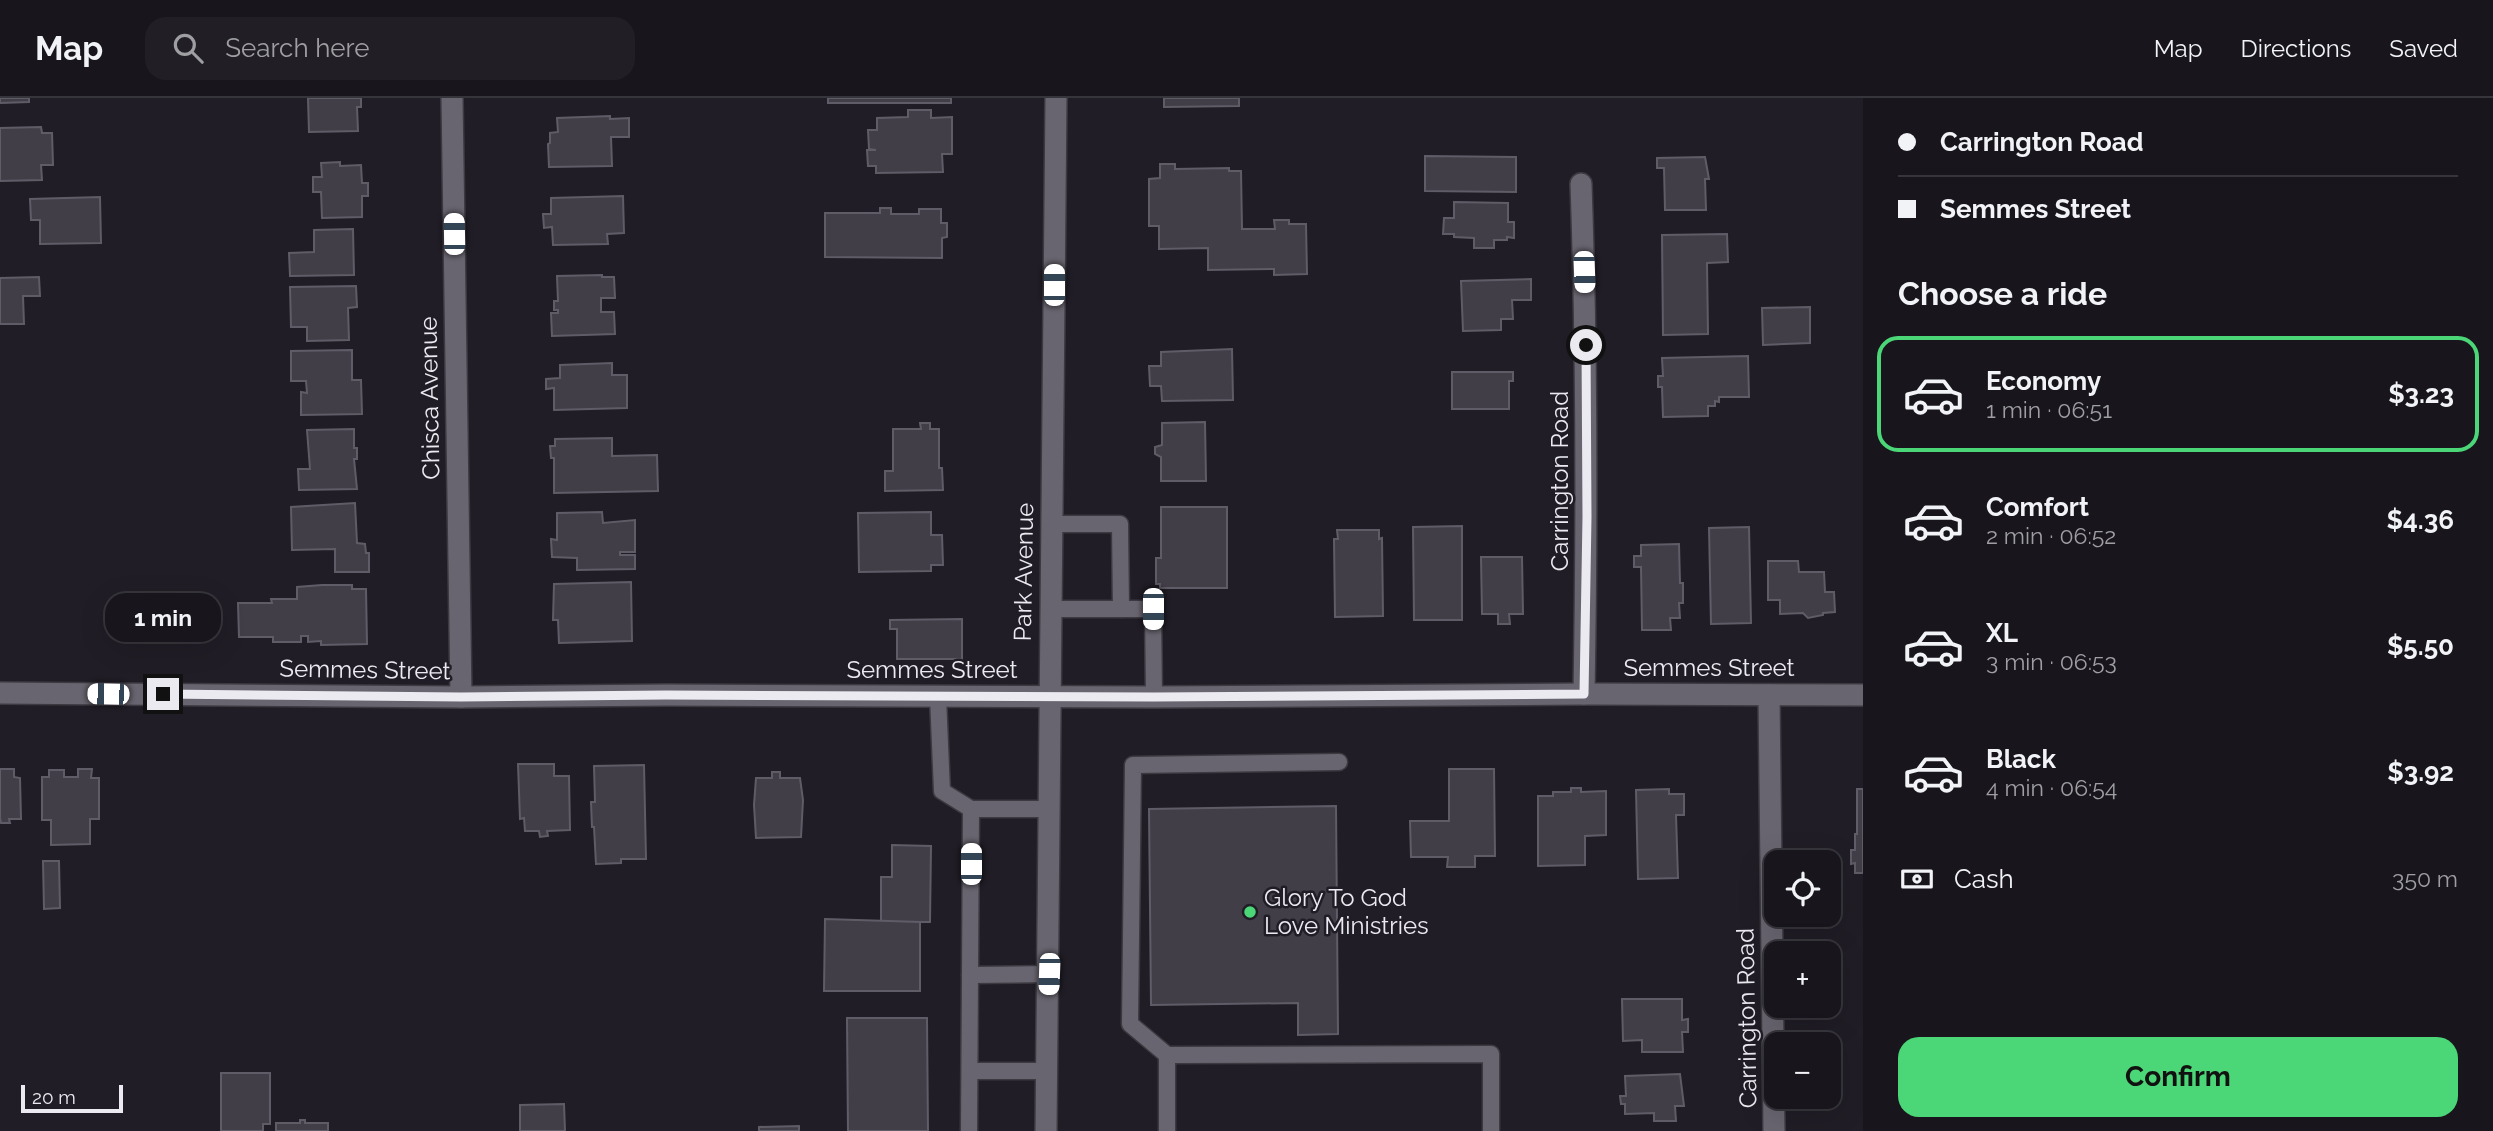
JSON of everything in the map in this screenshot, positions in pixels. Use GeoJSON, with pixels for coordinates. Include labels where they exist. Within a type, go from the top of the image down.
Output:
{"type":"FeatureCollection","features":[{"type":"Feature","properties":{"kind":"main road","name":"Chisca Avenue"},"geometry":{"type":"LineString","coordinates":[[452,98],[461,697]]}},
{"type":"Feature","properties":{"kind":"main road","name":"Park Avenue"},"geometry":{"type":"LineString","coordinates":[[1046,1131],[1056,98]]}},
{"type":"Feature","properties":{"kind":"main road","name":"Carrington Road"},"geometry":{"type":"LineString","coordinates":[[1581,184],[1587,491],[1584,694]]}},
{"type":"Feature","properties":{"kind":"main road","name":"Semmes Street"},"geometry":{"type":"LineString","coordinates":[[0,693],[461,697],[1863,695]]}},
{"type":"Feature","properties":{"kind":"main road","name":"Carrington Road"},"geometry":{"type":"LineString","coordinates":[[1769,695],[1774,1131]]}},
{"type":"Feature","properties":{"kind":"lane"},"geometry":{"type":"LineString","coordinates":[[1052,524],[1120,524],[1121,609]]}},
{"type":"Feature","properties":{"kind":"lane"},"geometry":{"type":"LineString","coordinates":[[1050,609],[1153,609],[1154,697]]}},
{"type":"Feature","properties":{"kind":"lane"},"geometry":{"type":"LineString","coordinates":[[938,697],[942,791],[971,809],[1049,809]]}},
{"type":"Feature","properties":{"kind":"lane"},"geometry":{"type":"LineString","coordinates":[[1339,762],[1133,765],[1130,1024],[1167,1055],[1491,1054],[1491,1131]]}},
{"type":"Feature","properties":{"kind":"lane"},"geometry":{"type":"LineString","coordinates":[[969,1131],[971,809]]}},
{"type":"Feature","properties":{"kind":"lane"},"geometry":{"type":"LineString","coordinates":[[970,975],[1049,974]]}},
{"type":"Feature","properties":{"kind":"lane"},"geometry":{"type":"LineString","coordinates":[[1167,1055],[1167,1131]]}},
{"type":"Feature","properties":{"kind":"lane"},"geometry":{"type":"LineString","coordinates":[[970,1071],[1046,1071]]}},
{"type":"Feature","properties":{"kind":"building"},"geometry":{"type":"Polygon","coordinates":[[[0,98],[29,98],[29,102],[0,103],[0,98]]]}},
{"type":"Feature","properties":{"kind":"building"},"geometry":{"type":"Polygon","coordinates":[[[308,98],[361,98],[361,107],[357,107],[358,131],[309,132],[308,98]]]}},
{"type":"Feature","properties":{"kind":"building"},"geometry":{"type":"Polygon","coordinates":[[[828,98],[951,98],[951,103],[828,103],[828,98]]]}},
{"type":"Feature","properties":{"kind":"building"},"geometry":{"type":"Polygon","coordinates":[[[1164,98],[1239,98],[1239,106],[1164,107],[1164,98]]]}},
{"type":"Feature","properties":{"kind":"building"},"geometry":{"type":"Polygon","coordinates":[[[908,110],[931,110],[931,118],[952,117],[952,154],[942,154],[943,172],[876,173],[876,166],[868,166],[867,150],[876,150],[869,149],[868,130],[877,130],[877,118],[908,117],[908,110]]]}},
{"type":"Feature","properties":{"kind":"building"},"geometry":{"type":"Polygon","coordinates":[[[610,116],[610,119],[629,118],[629,137],[611,137],[612,166],[549,167],[548,144],[550,133],[558,132],[557,118],[610,116]]]}},
{"type":"Feature","properties":{"kind":"building"},"geometry":{"type":"Polygon","coordinates":[[[41,127],[42,133],[52,133],[53,165],[41,165],[42,180],[0,181],[0,128],[41,127]]]}},
{"type":"Feature","properties":{"kind":"building"},"geometry":{"type":"Polygon","coordinates":[[[1425,156],[1516,157],[1516,192],[1425,191],[1425,156]]]}},
{"type":"Feature","properties":{"kind":"building"},"geometry":{"type":"Polygon","coordinates":[[[1705,157],[1709,179],[1705,179],[1706,210],[1665,210],[1664,168],[1657,168],[1657,158],[1705,157]]]}},
{"type":"Feature","properties":{"kind":"building"},"geometry":{"type":"Polygon","coordinates":[[[340,162],[340,166],[361,165],[362,183],[368,183],[368,196],[362,196],[362,217],[322,218],[321,192],[313,192],[313,177],[322,177],[321,163],[340,162]]]}},
{"type":"Feature","properties":{"kind":"building"},"geometry":{"type":"Polygon","coordinates":[[[1160,164],[1175,164],[1175,169],[1229,168],[1229,171],[1241,171],[1242,229],[1275,229],[1274,220],[1289,220],[1289,224],[1306,224],[1307,274],[1274,275],[1274,269],[1208,270],[1208,248],[1159,249],[1159,226],[1149,226],[1149,179],[1160,178],[1160,164]]]}},
{"type":"Feature","properties":{"kind":"building"},"geometry":{"type":"Polygon","coordinates":[[[623,196],[624,233],[607,234],[608,244],[553,245],[552,227],[544,228],[543,214],[551,214],[551,198],[623,196]]]}},
{"type":"Feature","properties":{"kind":"building"},"geometry":{"type":"Polygon","coordinates":[[[100,197],[101,243],[40,244],[40,220],[31,220],[30,199],[100,197]]]}},
{"type":"Feature","properties":{"kind":"building"},"geometry":{"type":"Polygon","coordinates":[[[1454,202],[1508,203],[1508,222],[1514,222],[1514,238],[1494,240],[1494,248],[1474,248],[1474,238],[1443,234],[1444,218],[1454,218],[1454,202]]]}},
{"type":"Feature","properties":{"kind":"building"},"geometry":{"type":"Polygon","coordinates":[[[880,208],[891,208],[891,214],[919,214],[919,209],[941,209],[941,223],[947,223],[947,237],[942,238],[942,258],[825,257],[825,213],[880,213],[880,208]]]}},
{"type":"Feature","properties":{"kind":"building"},"geometry":{"type":"Polygon","coordinates":[[[353,229],[354,275],[290,276],[289,253],[314,252],[314,230],[353,229]]]}},
{"type":"Feature","properties":{"kind":"building"},"geometry":{"type":"Polygon","coordinates":[[[1727,234],[1728,262],[1707,263],[1708,334],[1663,335],[1662,235],[1727,234]]]}},
{"type":"Feature","properties":{"kind":"building"},"geometry":{"type":"Polygon","coordinates":[[[557,276],[614,277],[615,298],[601,298],[601,312],[614,312],[615,334],[552,336],[551,313],[558,313],[558,310],[554,310],[554,301],[558,301],[557,276]]]}},
{"type":"Feature","properties":{"kind":"building"},"geometry":{"type":"Polygon","coordinates":[[[39,277],[40,296],[23,296],[24,324],[0,324],[0,278],[39,277]]]}},
{"type":"Feature","properties":{"kind":"building"},"geometry":{"type":"Polygon","coordinates":[[[1531,279],[1531,300],[1512,300],[1513,319],[1501,319],[1501,330],[1463,331],[1461,281],[1531,279]]]}},
{"type":"Feature","properties":{"kind":"building"},"geometry":{"type":"Polygon","coordinates":[[[356,286],[357,307],[348,308],[349,340],[307,341],[307,327],[291,327],[290,287],[356,286]]]}},
{"type":"Feature","properties":{"kind":"building"},"geometry":{"type":"Polygon","coordinates":[[[1810,307],[1810,343],[1763,345],[1762,308],[1810,307]]]}},
{"type":"Feature","properties":{"kind":"building"},"geometry":{"type":"Polygon","coordinates":[[[1232,349],[1233,400],[1162,401],[1161,386],[1150,386],[1149,366],[1161,366],[1161,352],[1232,349]]]}},
{"type":"Feature","properties":{"kind":"building"},"geometry":{"type":"Polygon","coordinates":[[[352,350],[352,380],[361,380],[362,414],[301,415],[301,392],[307,393],[306,381],[291,381],[291,351],[352,350]]]}},
{"type":"Feature","properties":{"kind":"building"},"geometry":{"type":"Polygon","coordinates":[[[1748,356],[1749,397],[1719,397],[1715,406],[1708,406],[1708,416],[1663,417],[1662,387],[1658,387],[1658,376],[1663,376],[1662,358],[1748,356]]]}},
{"type":"Feature","properties":{"kind":"building"},"geometry":{"type":"Polygon","coordinates":[[[612,363],[612,375],[627,375],[627,408],[554,410],[554,388],[546,389],[546,379],[560,378],[560,365],[612,363]]]}},
{"type":"Feature","properties":{"kind":"building"},"geometry":{"type":"Polygon","coordinates":[[[1452,372],[1513,372],[1513,381],[1509,381],[1509,409],[1452,409],[1452,372]]]}},
{"type":"Feature","properties":{"kind":"building"},"geometry":{"type":"Polygon","coordinates":[[[1205,422],[1206,481],[1161,481],[1161,457],[1155,454],[1155,447],[1162,445],[1162,423],[1205,422]]]}},
{"type":"Feature","properties":{"kind":"building"},"geometry":{"type":"Polygon","coordinates":[[[920,423],[930,423],[930,429],[939,429],[939,468],[942,468],[943,490],[885,491],[885,471],[893,471],[893,429],[921,429],[920,423]]]}},
{"type":"Feature","properties":{"kind":"building"},"geometry":{"type":"Polygon","coordinates":[[[354,429],[357,489],[299,490],[298,469],[310,469],[307,430],[354,429]]]}},
{"type":"Feature","properties":{"kind":"building"},"geometry":{"type":"Polygon","coordinates":[[[612,438],[612,456],[657,455],[658,491],[554,493],[554,458],[551,458],[550,446],[555,446],[555,439],[612,438]]]}},
{"type":"Feature","properties":{"kind":"building"},"geometry":{"type":"Polygon","coordinates":[[[355,503],[357,543],[365,544],[366,553],[369,553],[369,572],[335,572],[335,549],[292,550],[291,507],[355,503]]]}},
{"type":"Feature","properties":{"kind":"building"},"geometry":{"type":"Polygon","coordinates":[[[1161,507],[1227,507],[1227,588],[1160,588],[1160,584],[1156,584],[1156,558],[1161,558],[1161,507]]]}},
{"type":"Feature","properties":{"kind":"building"},"geometry":{"type":"Polygon","coordinates":[[[602,512],[603,523],[635,520],[635,552],[620,552],[620,555],[635,555],[635,569],[577,570],[577,558],[552,557],[551,539],[557,540],[557,513],[602,512]]]}},
{"type":"Feature","properties":{"kind":"building"},"geometry":{"type":"Polygon","coordinates":[[[931,512],[931,535],[942,535],[943,565],[931,565],[931,571],[859,572],[858,513],[931,512]]]}},
{"type":"Feature","properties":{"kind":"building"},"geometry":{"type":"Polygon","coordinates":[[[1462,526],[1462,620],[1414,620],[1413,527],[1462,526]]]}},
{"type":"Feature","properties":{"kind":"building"},"geometry":{"type":"Polygon","coordinates":[[[1749,527],[1751,623],[1711,624],[1709,528],[1749,527]]]}},
{"type":"Feature","properties":{"kind":"building"},"geometry":{"type":"Polygon","coordinates":[[[1337,530],[1379,530],[1379,539],[1382,538],[1383,616],[1335,617],[1334,539],[1338,539],[1337,530]]]}},
{"type":"Feature","properties":{"kind":"building"},"geometry":{"type":"Polygon","coordinates":[[[1679,544],[1680,583],[1683,583],[1683,603],[1679,603],[1680,618],[1670,618],[1671,630],[1642,630],[1641,567],[1634,567],[1634,556],[1641,556],[1641,545],[1679,544]]]}},
{"type":"Feature","properties":{"kind":"building"},"geometry":{"type":"Polygon","coordinates":[[[1481,557],[1522,557],[1523,614],[1509,614],[1510,624],[1498,624],[1498,614],[1482,614],[1481,557]]]}},
{"type":"Feature","properties":{"kind":"building"},"geometry":{"type":"Polygon","coordinates":[[[1768,561],[1798,561],[1799,572],[1824,572],[1825,592],[1834,592],[1835,612],[1808,618],[1803,613],[1780,614],[1780,600],[1768,600],[1768,561]]]}},
{"type":"Feature","properties":{"kind":"building"},"geometry":{"type":"Polygon","coordinates":[[[631,582],[632,641],[559,643],[558,620],[553,620],[554,584],[631,582]]]}},
{"type":"Feature","properties":{"kind":"building"},"geometry":{"type":"Polygon","coordinates":[[[352,585],[352,589],[366,589],[367,644],[321,645],[321,641],[308,642],[308,636],[301,636],[301,642],[273,642],[273,637],[239,637],[238,603],[272,603],[271,599],[297,599],[297,587],[352,585]]]}},
{"type":"Feature","properties":{"kind":"building"},"geometry":{"type":"Polygon","coordinates":[[[962,619],[962,659],[897,659],[897,629],[890,629],[890,620],[962,619]]]}},
{"type":"Feature","properties":{"kind":"building"},"geometry":{"type":"Polygon","coordinates":[[[518,764],[554,764],[554,776],[569,776],[570,830],[547,831],[548,836],[540,837],[539,831],[525,831],[524,818],[520,819],[518,764]]]}},
{"type":"Feature","properties":{"kind":"building"},"geometry":{"type":"Polygon","coordinates":[[[644,765],[646,859],[621,859],[621,863],[596,864],[591,802],[595,802],[594,766],[644,765]]]}},
{"type":"Feature","properties":{"kind":"building"},"geometry":{"type":"Polygon","coordinates":[[[0,769],[14,769],[14,777],[20,778],[21,819],[9,819],[10,823],[1,823],[0,818],[0,769]]]}},
{"type":"Feature","properties":{"kind":"building"},"geometry":{"type":"Polygon","coordinates":[[[78,769],[92,769],[91,778],[99,778],[99,819],[90,819],[90,844],[51,845],[51,820],[42,820],[42,777],[49,777],[49,770],[64,770],[64,777],[78,777],[78,769]]]}},
{"type":"Feature","properties":{"kind":"building"},"geometry":{"type":"Polygon","coordinates":[[[1449,769],[1494,769],[1495,856],[1475,856],[1475,867],[1447,867],[1448,857],[1411,857],[1410,821],[1449,821],[1449,769]]]}},
{"type":"Feature","properties":{"kind":"building"},"geometry":{"type":"Polygon","coordinates":[[[772,772],[780,772],[780,778],[800,778],[803,800],[801,837],[756,838],[756,778],[772,778],[772,772]]]}},
{"type":"Feature","properties":{"kind":"building"},"geometry":{"type":"Polygon","coordinates":[[[1571,788],[1581,788],[1581,792],[1606,791],[1606,835],[1585,836],[1585,865],[1538,866],[1538,796],[1553,796],[1553,792],[1571,792],[1571,788]]]}},
{"type":"Feature","properties":{"kind":"building"},"geometry":{"type":"Polygon","coordinates":[[[1669,789],[1669,794],[1684,794],[1684,815],[1676,815],[1678,878],[1638,879],[1636,790],[1669,789]]]}},
{"type":"Feature","properties":{"kind":"building"},"geometry":{"type":"Polygon","coordinates":[[[1857,789],[1863,789],[1863,873],[1855,873],[1855,863],[1851,864],[1851,850],[1855,850],[1857,834],[1857,789]]]}},
{"type":"Feature","properties":{"kind":"building"},"geometry":{"type":"Polygon","coordinates":[[[1336,806],[1338,1034],[1298,1035],[1298,1003],[1151,1005],[1149,809],[1336,806]]]}},
{"type":"Feature","properties":{"kind":"building"},"geometry":{"type":"Polygon","coordinates":[[[892,845],[931,846],[930,922],[881,922],[881,877],[892,877],[892,845]]]}},
{"type":"Feature","properties":{"kind":"building"},"geometry":{"type":"Polygon","coordinates":[[[43,861],[59,861],[60,908],[44,909],[43,861]]]}},
{"type":"Feature","properties":{"kind":"building"},"geometry":{"type":"Polygon","coordinates":[[[825,919],[920,922],[920,991],[824,991],[825,919]]]}},
{"type":"Feature","properties":{"kind":"building"},"geometry":{"type":"Polygon","coordinates":[[[1622,999],[1682,999],[1682,1020],[1688,1019],[1688,1032],[1682,1032],[1683,1052],[1642,1052],[1642,1040],[1623,1041],[1622,999]]]}},
{"type":"Feature","properties":{"kind":"building"},"geometry":{"type":"Polygon","coordinates":[[[847,1018],[927,1018],[928,1131],[848,1131],[847,1018]]]}},
{"type":"Feature","properties":{"kind":"building"},"geometry":{"type":"Polygon","coordinates":[[[221,1073],[270,1073],[270,1124],[263,1124],[263,1131],[221,1131],[221,1073]]]}},
{"type":"Feature","properties":{"kind":"building"},"geometry":{"type":"Polygon","coordinates":[[[1680,1074],[1684,1106],[1675,1106],[1676,1121],[1654,1121],[1654,1113],[1625,1114],[1625,1104],[1621,1104],[1620,1096],[1626,1096],[1625,1076],[1680,1074]]]}},
{"type":"Feature","properties":{"kind":"building"},"geometry":{"type":"Polygon","coordinates":[[[564,1104],[565,1131],[520,1131],[520,1105],[564,1104]]]}},
{"type":"Feature","properties":{"kind":"building"},"geometry":{"type":"Polygon","coordinates":[[[300,1120],[305,1120],[305,1123],[328,1123],[328,1131],[276,1131],[276,1123],[300,1123],[300,1120]]]}},
{"type":"Feature","properties":{"kind":"building"},"geometry":{"type":"Polygon","coordinates":[[[799,1126],[799,1131],[759,1131],[759,1127],[799,1126]]]}},
{"type":"Feature","properties":{"kind":"place","name":"Glory To God Love Ministries"},"geometry":{"type":"Point","coordinates":[1250,912]}},
{"type":"Feature","properties":{"kind":"route"},"geometry":{"type":"LineString","coordinates":[[163,694],[1154,697],[1584,694],[1586,345]]}}]}
